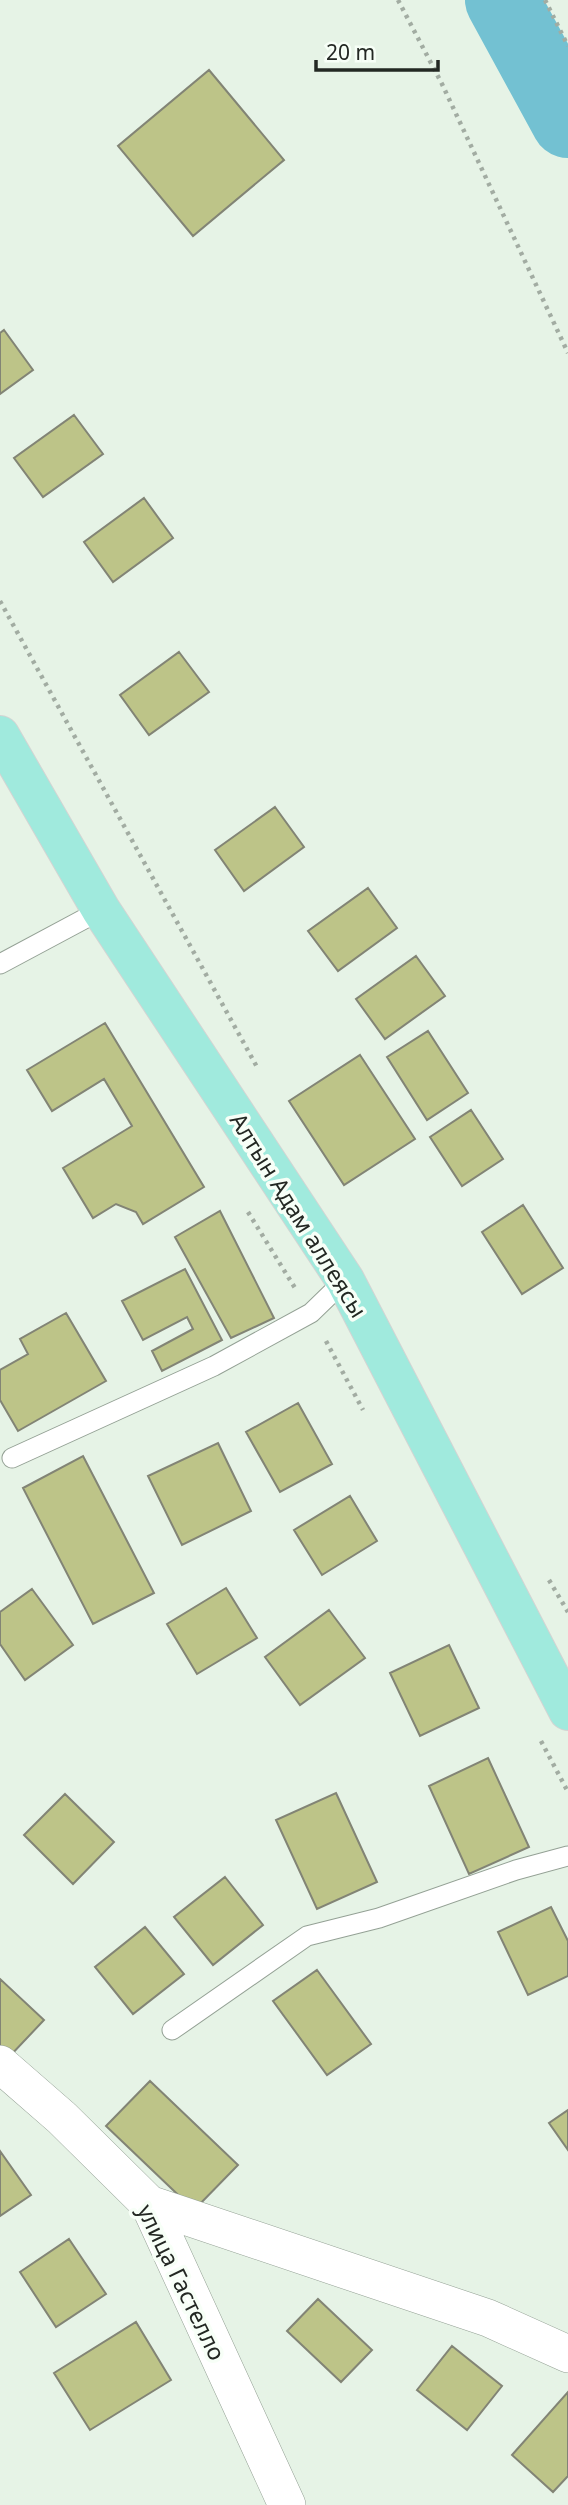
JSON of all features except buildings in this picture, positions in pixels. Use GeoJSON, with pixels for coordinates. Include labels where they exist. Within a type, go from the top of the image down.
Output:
{"type":"FeatureCollection","features":[{"type":"Feature","properties":{"kind":"main road","name":"Алтын Адам аллеясы"},"geometry":{"type":"LineString","coordinates":[[4,751],[101,910],[345,1280],[568,1711]]}},
{"type":"Feature","properties":{"kind":"street","name":"улица Гастелло"},"geometry":{"type":"LineString","coordinates":[[0,2064],[62,2118],[149,2204],[287,2505]]}},
{"type":"Feature","properties":{"kind":"street"},"geometry":{"type":"LineString","coordinates":[[149,2204],[488,2319],[568,2354]]}},
{"type":"Feature","properties":{"kind":"lane"},"geometry":{"type":"LineString","coordinates":[[0,964],[101,910]]}},
{"type":"Feature","properties":{"kind":"lane"},"geometry":{"type":"LineString","coordinates":[[12,1458],[226,1359],[311,1313],[345,1280]]}},
{"type":"Feature","properties":{"kind":"lane"},"geometry":{"type":"LineString","coordinates":[[172,2030],[307,1936],[379,1917],[516,1870],[568,1856]]}},
{"type":"Feature","properties":{"kind":"path"},"geometry":{"type":"LineString","coordinates":[[398,0],[442,84],[568,353]]}},
{"type":"Feature","properties":{"kind":"path"},"geometry":{"type":"LineString","coordinates":[[545,0],[568,46]]}},
{"type":"Feature","properties":{"kind":"waterway"},"geometry":{"type":"LineString","coordinates":[[502,0],[568,121]]}}]}
